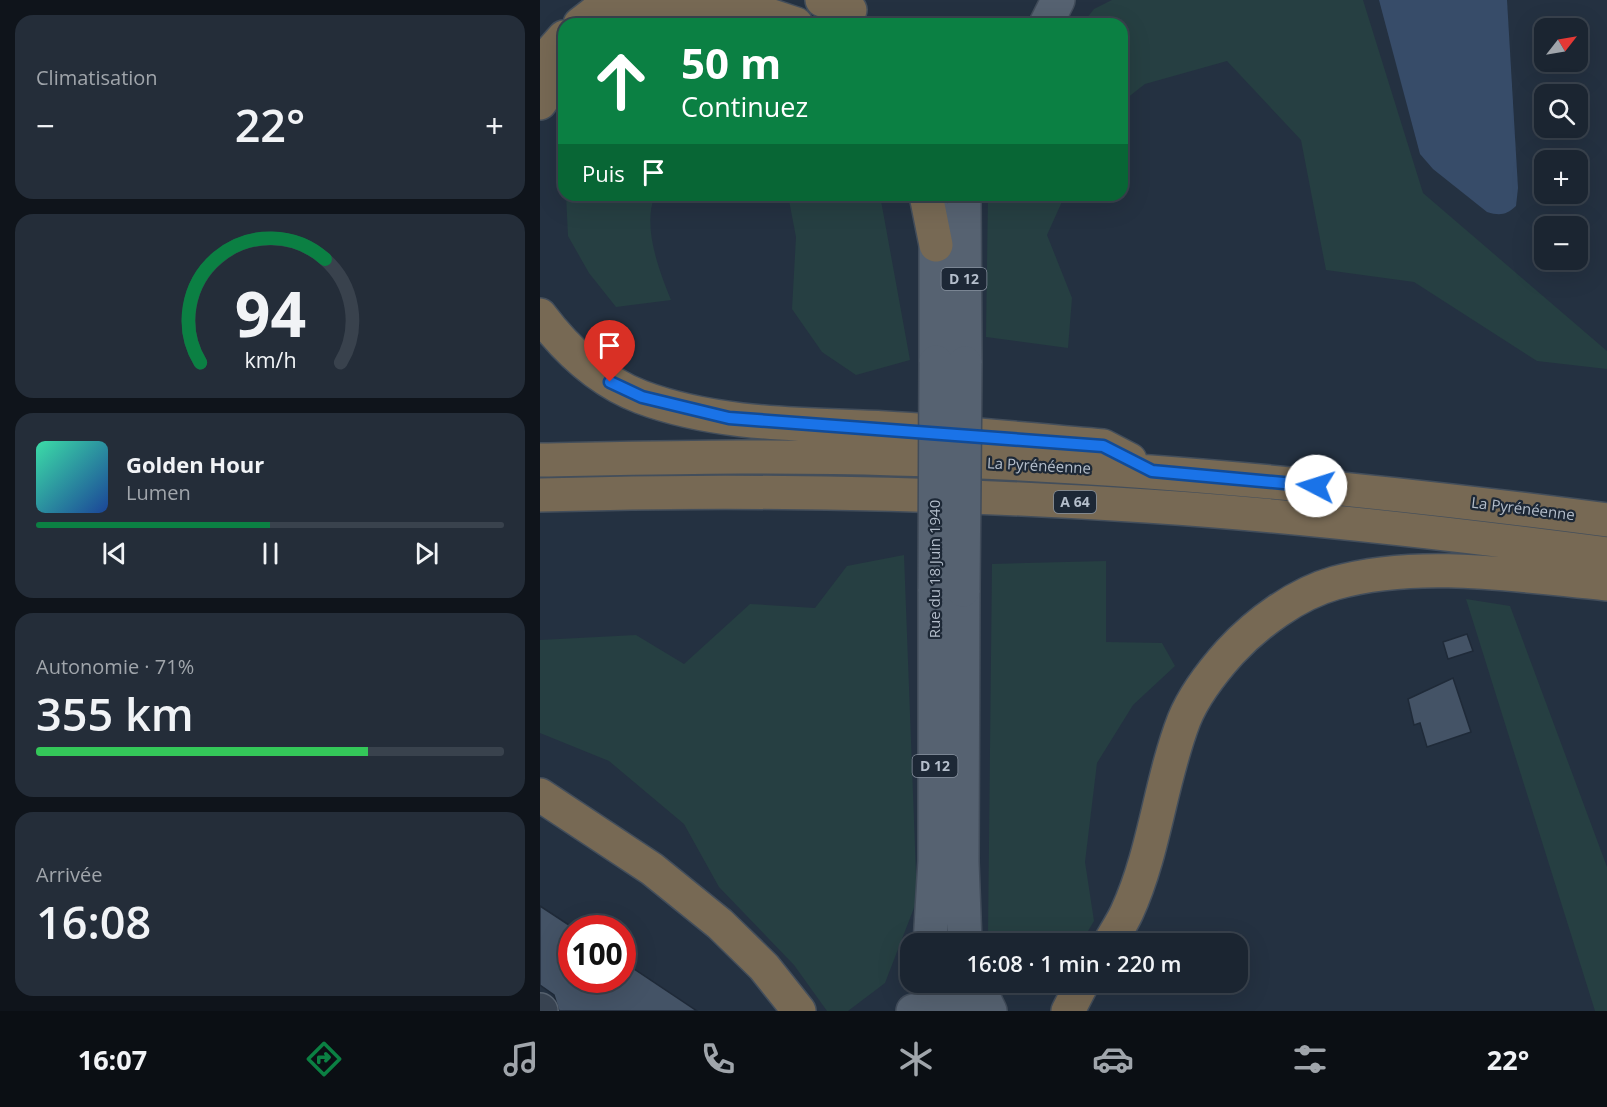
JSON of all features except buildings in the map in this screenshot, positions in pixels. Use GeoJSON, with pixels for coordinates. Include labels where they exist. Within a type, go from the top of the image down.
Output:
{"type":"FeatureCollection","features":[{"type":"Feature","properties":{"kind":"highway"},"geometry":{"type":"LineString","coordinates":[[588,18],[619,0]]}},
{"type":"Feature","properties":{"kind":"highway"},"geometry":{"type":"LineString","coordinates":[[636,18],[677,2],[693,15],[731,12],[769,15],[778,18]]}},
{"type":"Feature","properties":{"kind":"highway"},"geometry":{"type":"LineString","coordinates":[[540,64],[558,44]]}},
{"type":"Feature","properties":{"kind":"highway"},"geometry":{"type":"LineString","coordinates":[[540,103],[558,77]]}},
{"type":"Feature","properties":{"kind":"highway"},"geometry":{"type":"LineString","coordinates":[[927,201],[936,245]]}},
{"type":"Feature","properties":{"kind":"highway"},"geometry":{"type":"LineString","coordinates":[[540,315],[559,340],[583,364],[610,382],[642,397],[679,408],[729,418],[887,428],[1103,446],[1152,471]]}},
{"type":"Feature","properties":{"kind":"highway","name":"La Pyrénéenne"},"geometry":{"type":"LineString","coordinates":[[540,460],[895,459],[1152,471],[1316,486],[1607,520]]}},
{"type":"Feature","properties":{"kind":"highway","name":"A 64"},"geometry":{"type":"LineString","coordinates":[[540,495],[662,492],[890,494],[1147,506],[1320,520],[1607,554]]}},
{"type":"Feature","properties":{"kind":"highway"},"geometry":{"type":"LineString","coordinates":[[1116,933],[1127,912],[1148,853],[1168,769],[1185,717],[1210,674],[1248,633],[1275,613],[1334,583],[1386,574],[1465,573],[1607,584]]}},
{"type":"Feature","properties":{"kind":"highway"},"geometry":{"type":"LineString","coordinates":[[540,795],[652,869],[720,924],[764,967],[799,1011]]}},
{"type":"Feature","properties":{"kind":"highway"},"geometry":{"type":"LineString","coordinates":[[1068,1011],[1077,993]]}},
{"type":"Feature","properties":{"kind":"main road","name":"Rue du 18 Juin 1940"},"geometry":{"type":"LineString","coordinates":[[942,201],[936,245],[950,363]]}},
{"type":"Feature","properties":{"kind":"main road","name":"Rue du 18 Juin 1940"},"geometry":{"type":"LineString","coordinates":[[931,933],[949,589],[950,363],[964,201]]}},
{"type":"Feature","properties":{"kind":"main road","name":"Rue du 18 Juin 1940"},"geometry":{"type":"LineString","coordinates":[[949,589],[965,933]]}},
{"type":"Feature","properties":{"kind":"main road"},"geometry":{"type":"LineString","coordinates":[[919,993],[913,1011],[939,1006],[977,1011]]}},
{"type":"Feature","properties":{"kind":"main road"},"geometry":{"type":"LineString","coordinates":[[981,993],[990,1011]]}},
{"type":"Feature","properties":{"kind":"green space"},"geometry":{"type":"Polygon","coordinates":[[[1112,0],[1363,0],[1423,193],[1607,351],[1607,369],[1537,361],[1414,282],[1326,270],[1301,140],[1227,61],[1145,84],[1128,97],[1128,18],[1087,18],[1094,9],[1112,0]]]}},
{"type":"Feature","properties":{"kind":"green space"},"geometry":{"type":"Polygon","coordinates":[[[566,201],[653,201],[651,234],[657,262],[671,300],[616,307],[589,273],[568,236],[566,201]]]}},
{"type":"Feature","properties":{"kind":"green space"},"geometry":{"type":"Polygon","coordinates":[[[789,201],[881,201],[910,360],[856,375],[822,352],[792,309],[796,237],[789,201]]]}},
{"type":"Feature","properties":{"kind":"green space"},"geometry":{"type":"Polygon","coordinates":[[[988,201],[1062,201],[1047,235],[1072,298],[1068,348],[986,337],[988,201]]]}},
{"type":"Feature","properties":{"kind":"green space"},"geometry":{"type":"Polygon","coordinates":[[[904,555],[917,900],[904,933],[900,933],[900,944],[885,983],[848,1011],[827,1011],[794,965],[719,887],[684,824],[609,761],[540,733],[540,640],[636,635],[684,664],[750,604],[815,608],[847,566],[904,555]]]}},
{"type":"Feature","properties":{"kind":"green space"},"geometry":{"type":"Polygon","coordinates":[[[1106,561],[1106,642],[1162,643],[1175,666],[1133,705],[1097,763],[1085,862],[1094,921],[1087,933],[988,933],[992,564],[1106,561]]]}},
{"type":"Feature","properties":{"kind":"green space"},"geometry":{"type":"Polygon","coordinates":[[[1466,599],[1510,606],[1607,867],[1607,1011],[1595,1011],[1466,599]]]}},
{"type":"Feature","properties":{"kind":"water"},"geometry":{"type":"Polygon","coordinates":[[[1379,0],[1507,0],[1518,188],[1516,206],[1509,211],[1503,214],[1487,212],[1433,169],[1420,154],[1379,0]]]}},
{"type":"Feature","properties":{"kind":"route"},"geometry":{"type":"LineString","coordinates":[[610,382],[642,397],[679,408],[729,418],[887,428],[1103,446],[1152,471],[1316,486]]}}]}
